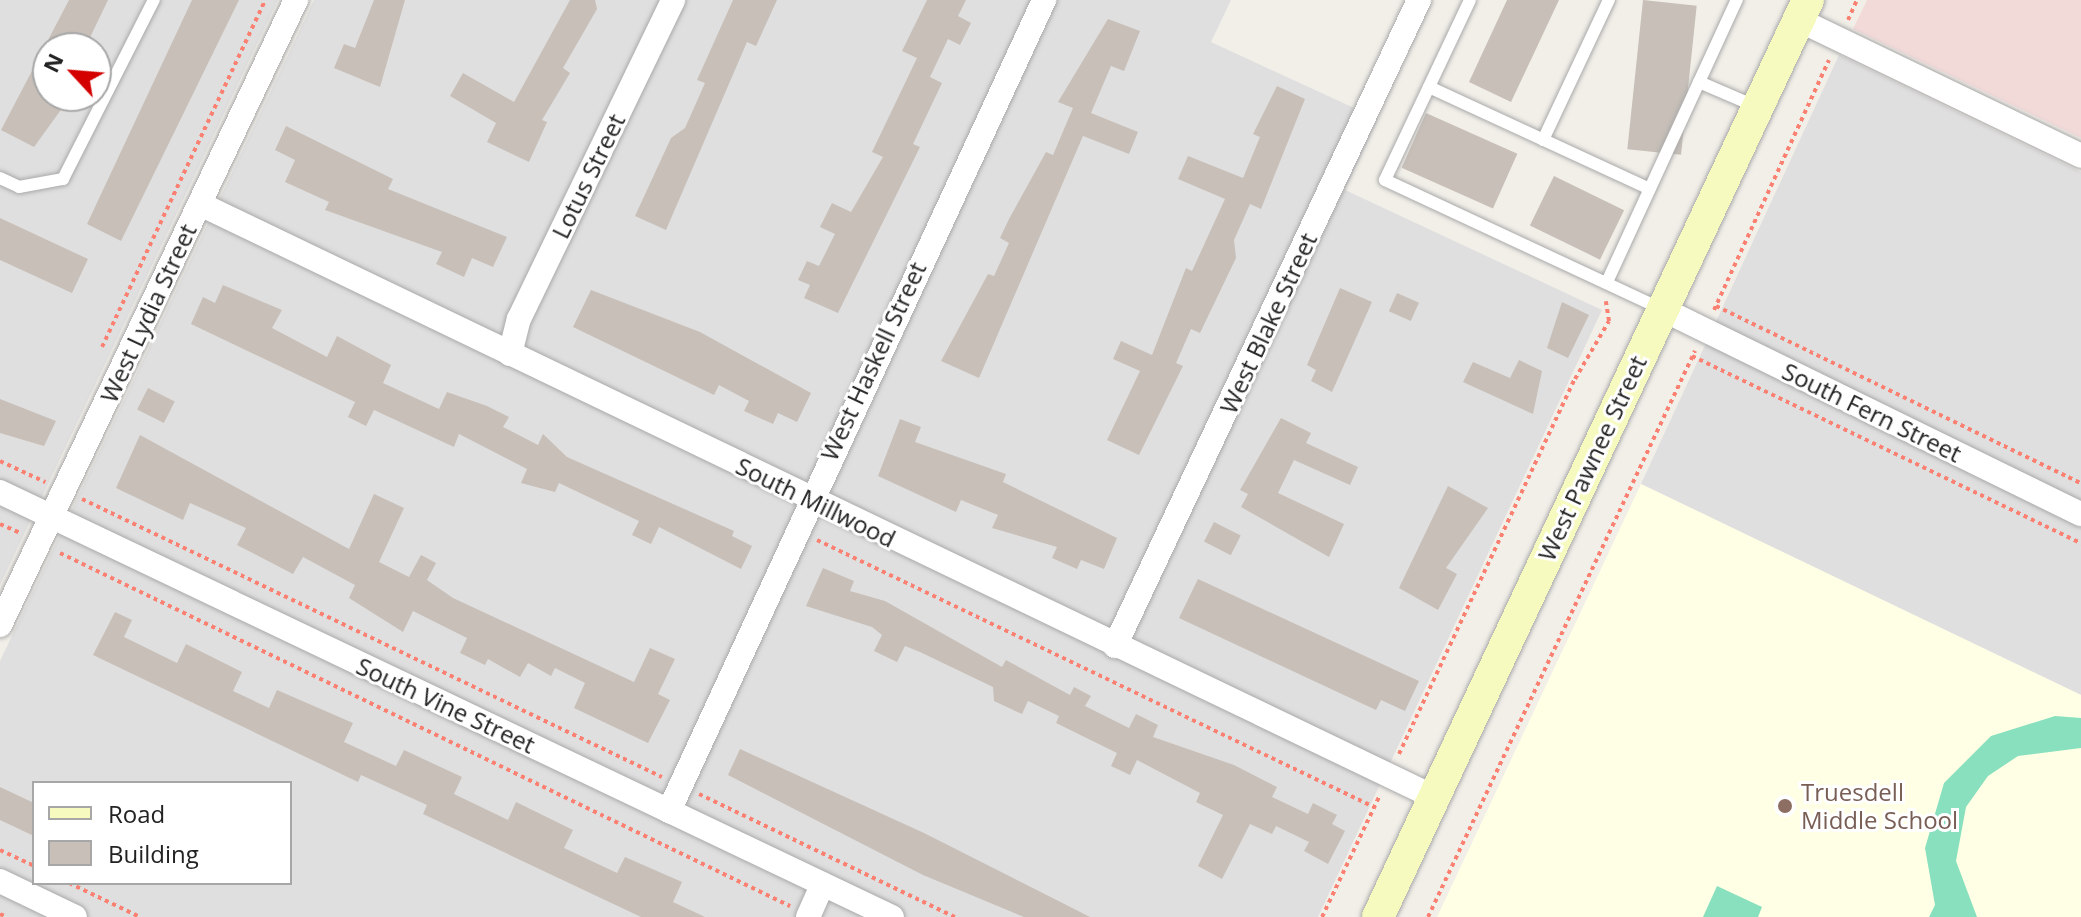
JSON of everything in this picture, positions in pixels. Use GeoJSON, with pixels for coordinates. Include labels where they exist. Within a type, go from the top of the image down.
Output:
{"type":"FeatureCollection","features":[{"type":"Feature","properties":{"kind":"main road","name":"West Pawnee Street"},"geometry":{"type":"LineString","coordinates":[[1378,917],[1804,10]]}},
{"type":"Feature","properties":{"kind":"street","name":"West Lydia Street"},"geometry":{"type":"LineString","coordinates":[[0,625],[296,0]]}},
{"type":"Feature","properties":{"kind":"street","name":"Lotus Street"},"geometry":{"type":"LineString","coordinates":[[510,354],[519,319],[673,0]]}},
{"type":"Feature","properties":{"kind":"street","name":"West Haskell Street"},"geometry":{"type":"LineString","coordinates":[[669,811],[810,500],[1044,0]]}},
{"type":"Feature","properties":{"kind":"street","name":"West Blake Street"},"geometry":{"type":"LineString","coordinates":[[1115,646],[1419,0]]}},
{"type":"Feature","properties":{"kind":"street"},"geometry":{"type":"LineString","coordinates":[[1804,10],[1839,39],[2081,156]]}},
{"type":"Feature","properties":{"kind":"street","name":"South Millwood"},"geometry":{"type":"LineString","coordinates":[[200,204],[810,500],[1434,797]]}},
{"type":"Feature","properties":{"kind":"street","name":"South Fern Street"},"geometry":{"type":"LineString","coordinates":[[1662,309],[2081,514]]}},
{"type":"Feature","properties":{"kind":"street","name":"South Vine Street"},"geometry":{"type":"LineString","coordinates":[[0,492],[892,917]]}},
{"type":"Feature","properties":{"kind":"street"},"geometry":{"type":"LineString","coordinates":[[0,881],[75,917]]}},
{"type":"Feature","properties":{"kind":"street"},"geometry":{"type":"LineString","coordinates":[[808,916],[823,884]]}},
{"type":"Feature","properties":{"kind":"lane"},"geometry":{"type":"LineString","coordinates":[[0,178],[19,187],[63,179],[154,0]]}},
{"type":"Feature","properties":{"kind":"lane"},"geometry":{"type":"LineString","coordinates":[[1470,0],[1385,180],[1662,309]]}},
{"type":"Feature","properties":{"kind":"lane"},"geometry":{"type":"LineString","coordinates":[[1543,140],[1609,0]]}},
{"type":"Feature","properties":{"kind":"lane"},"geometry":{"type":"LineString","coordinates":[[1611,284],[1650,189],[1737,0]]}},
{"type":"Feature","properties":{"kind":"lane"},"geometry":{"type":"LineString","coordinates":[[1699,82],[1758,107]]}},
{"type":"Feature","properties":{"kind":"lane"},"geometry":{"type":"LineString","coordinates":[[1429,87],[1650,189]]}},
{"type":"Feature","properties":{"kind":"path"},"geometry":{"type":"LineString","coordinates":[[102,347],[265,0]]}},
{"type":"Feature","properties":{"kind":"path"},"geometry":{"type":"LineString","coordinates":[[1428,917],[1857,0]]}},
{"type":"Feature","properties":{"kind":"path"},"geometry":{"type":"LineString","coordinates":[[1322,917],[1575,379],[1609,321],[1604,306],[1611,284]]}},
{"type":"Feature","properties":{"kind":"path"},"geometry":{"type":"LineString","coordinates":[[1716,306],[2081,483]]}},
{"type":"Feature","properties":{"kind":"path"},"geometry":{"type":"LineString","coordinates":[[1692,356],[2081,543]]}},
{"type":"Feature","properties":{"kind":"path"},"geometry":{"type":"LineString","coordinates":[[0,461],[955,917]]}},
{"type":"Feature","properties":{"kind":"path"},"geometry":{"type":"LineString","coordinates":[[0,524],[808,916]]}},
{"type":"Feature","properties":{"kind":"path"},"geometry":{"type":"LineString","coordinates":[[815,539],[1374,807]]}},
{"type":"Feature","properties":{"kind":"path"},"geometry":{"type":"LineString","coordinates":[[0,850],[32,865]]}},
{"type":"Feature","properties":{"kind":"path"},"geometry":{"type":"LineString","coordinates":[[73,885],[140,917]]}},
{"type":"Feature","properties":{"kind":"path"},"geometry":{"type":"LineString","coordinates":[[0,914],[7,917]]}},
{"type":"Feature","properties":{"kind":"shaded area"},"geometry":{"type":"Polygon","coordinates":[[[0,0],[278,0],[0,585],[0,0]]]}},
{"type":"Feature","properties":{"kind":"shaded area"},"geometry":{"type":"Polygon","coordinates":[[[314,0],[1231,0],[1211,42],[1378,119],[1345,190],[1602,310],[1318,917],[0,917],[0,661],[314,0]]]}},
{"type":"Feature","properties":{"kind":"shaded area"},"geometry":{"type":"Polygon","coordinates":[[[1867,0],[2081,0],[2081,138],[1853,29],[1867,0]]]}},
{"type":"Feature","properties":{"kind":"shaded area"},"geometry":{"type":"Polygon","coordinates":[[[1839,55],[2081,172],[2081,695],[1641,484],[1839,55]]]}},
{"type":"Feature","properties":{"kind":"shaded area","name":"Truesdell Middle School"},"geometry":{"type":"Polygon","coordinates":[[[1641,484],[2081,695],[2081,917],[1437,917],[1641,484]]]}},
{"type":"Feature","properties":{"kind":"green space"},"geometry":{"type":"Polygon","coordinates":[[[2055,716],[2081,718],[2081,748],[2018,756],[1988,776],[1966,807],[1956,861],[1977,917],[1929,917],[1935,905],[1925,848],[1944,783],[1991,736],[2055,716]]]}},
{"type":"Feature","properties":{"kind":"green space"},"geometry":{"type":"Polygon","coordinates":[[[1717,886],[1762,907],[1758,917],[1703,917],[1717,886]]]}},
{"type":"Feature","properties":{"kind":"building"},"geometry":{"type":"Polygon","coordinates":[[[69,0],[108,0],[93,32],[52,32],[69,0]]]}},
{"type":"Feature","properties":{"kind":"building"},"geometry":{"type":"Polygon","coordinates":[[[192,0],[239,0],[121,241],[87,224],[192,0]]]}},
{"type":"Feature","properties":{"kind":"building"},"geometry":{"type":"Polygon","coordinates":[[[374,0],[405,0],[380,87],[334,68],[344,44],[355,48],[374,0]]]}},
{"type":"Feature","properties":{"kind":"building"},"geometry":{"type":"Polygon","coordinates":[[[570,0],[595,0],[597,9],[563,68],[570,73],[542,120],[547,122],[529,162],[487,142],[496,123],[450,96],[463,73],[514,102],[570,0]]]}},
{"type":"Feature","properties":{"kind":"building"},"geometry":{"type":"Polygon","coordinates":[[[733,0],[777,0],[756,46],[747,42],[666,230],[635,216],[671,138],[685,128],[705,83],[697,80],[733,0]]]}},
{"type":"Feature","properties":{"kind":"building"},"geometry":{"type":"Polygon","coordinates":[[[927,0],[966,0],[958,16],[971,23],[960,45],[948,39],[930,77],[942,83],[913,144],[920,147],[838,313],[804,298],[810,285],[798,280],[807,261],[819,266],[835,234],[820,227],[832,203],[851,212],[883,157],[872,152],[917,58],[902,51],[927,0]]]}},
{"type":"Feature","properties":{"kind":"building"},"geometry":{"type":"Polygon","coordinates":[[[1507,0],[1559,0],[1511,102],[1469,82],[1507,0]]]}},
{"type":"Feature","properties":{"kind":"building"},"geometry":{"type":"Polygon","coordinates":[[[1643,0],[1697,6],[1681,155],[1627,149],[1643,0]]]}},
{"type":"Feature","properties":{"kind":"building"},"geometry":{"type":"Polygon","coordinates":[[[1108,19],[1140,31],[1124,71],[1111,66],[1091,113],[1138,132],[1129,154],[1083,136],[979,378],[941,361],[988,274],[994,276],[1009,243],[1000,238],[1046,152],[1053,155],[1073,108],[1058,102],[1108,19]]]}},
{"type":"Feature","properties":{"kind":"building"},"geometry":{"type":"Polygon","coordinates":[[[32,71],[32,112],[59,112],[34,147],[1,130],[32,71]]]}},
{"type":"Feature","properties":{"kind":"building"},"geometry":{"type":"Polygon","coordinates":[[[1277,86],[1305,99],[1261,209],[1250,204],[1234,240],[1236,258],[1200,333],[1191,329],[1176,363],[1183,366],[1139,455],[1107,440],[1140,371],[1113,359],[1121,341],[1152,355],[1186,268],[1192,271],[1225,199],[1178,179],[1188,156],[1243,178],[1260,137],[1253,134],[1277,86]]]}},
{"type":"Feature","properties":{"kind":"building"},"geometry":{"type":"Polygon","coordinates":[[[1426,113],[1517,154],[1493,208],[1402,168],[1426,113]]]}},
{"type":"Feature","properties":{"kind":"building"},"geometry":{"type":"Polygon","coordinates":[[[286,126],[393,179],[388,189],[507,237],[493,267],[472,258],[464,277],[436,264],[442,252],[325,210],[329,202],[285,182],[295,160],[275,150],[286,126]]]}},
{"type":"Feature","properties":{"kind":"building"},"geometry":{"type":"Polygon","coordinates":[[[1554,176],[1624,210],[1600,260],[1530,225],[1554,176]]]}},
{"type":"Feature","properties":{"kind":"building"},"geometry":{"type":"Polygon","coordinates":[[[0,218],[88,259],[72,293],[0,260],[0,218]]]}},
{"type":"Feature","properties":{"kind":"building"},"geometry":{"type":"Polygon","coordinates":[[[223,285],[282,310],[272,328],[327,357],[337,336],[391,365],[383,383],[439,409],[447,392],[487,406],[509,417],[503,427],[538,445],[543,434],[567,457],[734,531],[732,536],[752,546],[741,569],[659,527],[651,544],[632,535],[639,521],[559,483],[555,492],[521,483],[527,469],[459,434],[454,447],[374,410],[366,426],[348,417],[355,402],[191,324],[203,297],[215,303],[223,285]]]}},
{"type":"Feature","properties":{"kind":"building"},"geometry":{"type":"Polygon","coordinates":[[[1340,288],[1372,302],[1332,392],[1311,381],[1316,370],[1307,365],[1340,288]]]}},
{"type":"Feature","properties":{"kind":"building"},"geometry":{"type":"Polygon","coordinates":[[[591,290],[700,332],[811,393],[797,422],[778,413],[773,424],[744,411],[749,401],[719,385],[714,395],[573,327],[591,290]]]}},
{"type":"Feature","properties":{"kind":"building"},"geometry":{"type":"Polygon","coordinates":[[[1397,293],[1419,303],[1411,321],[1389,311],[1397,293]]]}},
{"type":"Feature","properties":{"kind":"building"},"geometry":{"type":"Polygon","coordinates":[[[1562,302],[1589,315],[1568,358],[1547,348],[1562,302]]]}},
{"type":"Feature","properties":{"kind":"building"},"geometry":{"type":"Polygon","coordinates":[[[1519,360],[1542,371],[1533,414],[1463,382],[1473,362],[1510,378],[1519,360]]]}},
{"type":"Feature","properties":{"kind":"building"},"geometry":{"type":"Polygon","coordinates":[[[148,388],[175,402],[164,423],[137,409],[148,388]]]}},
{"type":"Feature","properties":{"kind":"building"},"geometry":{"type":"Polygon","coordinates":[[[0,399],[56,421],[44,446],[0,433],[0,399]]]}},
{"type":"Feature","properties":{"kind":"building"},"geometry":{"type":"Polygon","coordinates":[[[1281,418],[1311,433],[1306,443],[1358,467],[1350,485],[1294,460],[1278,493],[1344,524],[1329,557],[1241,507],[1248,494],[1240,490],[1281,418]]]}},
{"type":"Feature","properties":{"kind":"building"},"geometry":{"type":"Polygon","coordinates":[[[900,419],[921,427],[915,442],[1006,474],[1003,482],[1117,538],[1104,569],[1081,560],[1077,569],[1052,558],[1057,547],[992,528],[998,515],[961,500],[956,512],[878,476],[900,419]]]}},
{"type":"Feature","properties":{"kind":"building"},"geometry":{"type":"Polygon","coordinates":[[[140,435],[349,549],[374,494],[404,508],[379,562],[409,577],[421,555],[436,563],[427,580],[453,598],[634,682],[650,648],[675,659],[658,694],[670,700],[648,743],[574,708],[585,683],[555,668],[551,676],[528,663],[520,677],[488,659],[485,665],[460,653],[467,638],[413,611],[403,632],[349,598],[355,585],[303,557],[293,574],[237,545],[246,528],[190,503],[183,520],[116,488],[140,435]]]}},
{"type":"Feature","properties":{"kind":"building"},"geometry":{"type":"Polygon","coordinates":[[[1448,486],[1488,508],[1446,568],[1457,574],[1438,610],[1399,588],[1448,486]]]}},
{"type":"Feature","properties":{"kind":"building"},"geometry":{"type":"Polygon","coordinates":[[[1214,522],[1241,536],[1231,555],[1204,542],[1214,522]]]}},
{"type":"Feature","properties":{"kind":"building"},"geometry":{"type":"Polygon","coordinates":[[[823,568],[854,581],[850,591],[885,601],[1002,667],[1006,660],[1070,695],[1074,687],[1091,696],[1085,706],[1129,728],[1136,714],[1158,725],[1153,737],[1234,765],[1277,787],[1272,797],[1308,814],[1313,803],[1337,815],[1332,824],[1345,831],[1328,864],[1304,851],[1309,842],[1276,826],[1272,834],[1250,824],[1222,879],[1198,866],[1223,815],[1196,802],[1200,793],[1137,760],[1130,775],[1111,766],[1117,753],[1056,723],[1059,716],[1028,701],[1022,714],[994,701],[993,687],[920,652],[905,646],[897,662],[874,651],[882,635],[872,627],[806,606],[823,568]]]}},
{"type":"Feature","properties":{"kind":"building"},"geometry":{"type":"Polygon","coordinates":[[[1198,579],[1419,681],[1405,711],[1381,700],[1376,710],[1179,618],[1198,579]]]}},
{"type":"Feature","properties":{"kind":"building"},"geometry":{"type":"Polygon","coordinates":[[[115,612],[132,620],[124,637],[177,663],[186,644],[242,672],[233,691],[269,708],[277,690],[353,723],[344,742],[396,766],[404,750],[462,777],[454,794],[508,820],[516,802],[573,830],[564,848],[617,873],[625,857],[682,882],[673,902],[705,917],[641,917],[423,814],[427,805],[361,775],[358,782],[93,655],[115,612]]]}},
{"type":"Feature","properties":{"kind":"building"},"geometry":{"type":"Polygon","coordinates":[[[740,749],[924,833],[1090,917],[1024,917],[923,875],[728,775],[740,749]]]}},
{"type":"Feature","properties":{"kind":"building"},"geometry":{"type":"Polygon","coordinates":[[[0,787],[32,802],[32,835],[0,820],[0,787]]]}},
{"type":"Feature","properties":{"kind":"place","name":"Truesdell Middle School"},"geometry":{"type":"Point","coordinates":[1785,806]}}]}
